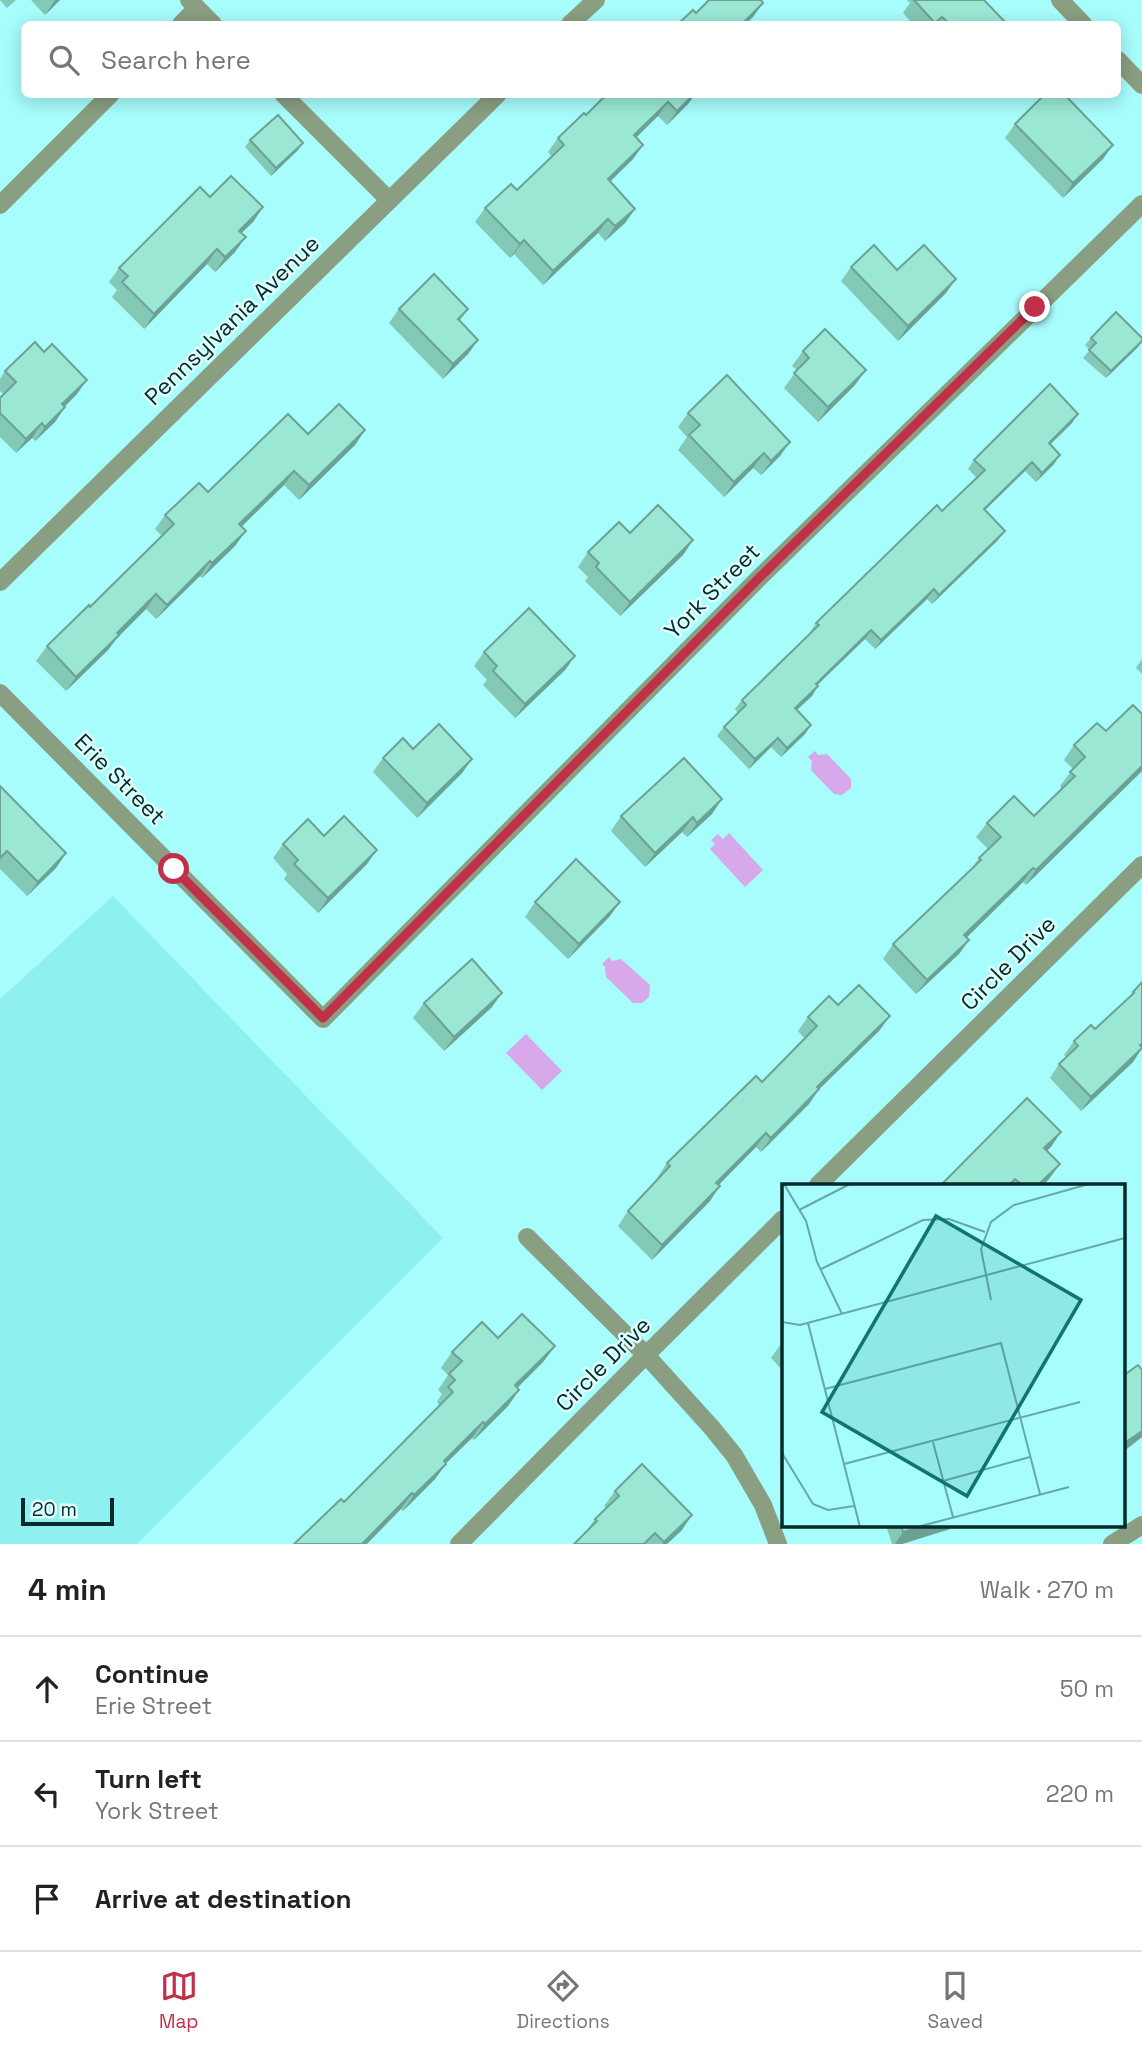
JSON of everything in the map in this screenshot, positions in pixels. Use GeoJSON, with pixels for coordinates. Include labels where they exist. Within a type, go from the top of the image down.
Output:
{"type":"FeatureCollection","features":[{"type":"Feature","properties":{"kind":"street"},"geometry":{"type":"LineString","coordinates":[[573,21],[596,0]]}},
{"type":"Feature","properties":{"kind":"street"},"geometry":{"type":"LineString","coordinates":[[1060,0],[1080,21]]}},
{"type":"Feature","properties":{"kind":"street"},"geometry":{"type":"LineString","coordinates":[[183,21],[193,4],[210,21]]}},
{"type":"Feature","properties":{"kind":"street"},"geometry":{"type":"LineString","coordinates":[[1121,63],[1142,85]]}},
{"type":"Feature","properties":{"kind":"street"},"geometry":{"type":"LineString","coordinates":[[0,205],[107,98]]}},
{"type":"Feature","properties":{"kind":"street"},"geometry":{"type":"LineString","coordinates":[[287,98],[389,201]]}},
{"type":"Feature","properties":{"kind":"street","name":"Pennsylvania Avenue"},"geometry":{"type":"LineString","coordinates":[[0,582],[494,98]]}},
{"type":"Feature","properties":{"kind":"street","name":"York Street"},"geometry":{"type":"LineString","coordinates":[[323,1018],[758,579],[1142,204]]}},
{"type":"Feature","properties":{"kind":"street","name":"Erie Street"},"geometry":{"type":"LineString","coordinates":[[0,693],[323,1018]]}},
{"type":"Feature","properties":{"kind":"street","name":"Circle Drive"},"geometry":{"type":"LineString","coordinates":[[819,1184],[1142,865]]}},
{"type":"Feature","properties":{"kind":"street","name":"Circle Drive"},"geometry":{"type":"LineString","coordinates":[[459,1544],[782,1220]]}},
{"type":"Feature","properties":{"kind":"street"},"geometry":{"type":"LineString","coordinates":[[527,1237],[646,1355],[712,1428],[734,1455],[763,1505],[778,1544]]}},
{"type":"Feature","properties":{"kind":"street"},"geometry":{"type":"LineString","coordinates":[[1112,1544],[1142,1525]]}},
{"type":"Feature","properties":{"kind":"shaded area"},"geometry":{"type":"Polygon","coordinates":[[[815,751],[818,755],[827,754],[851,779],[851,788],[842,795],[834,794],[811,770],[812,761],[808,757],[815,751]]]}},
{"type":"Feature","properties":{"kind":"shaded area"},"geometry":{"type":"Polygon","coordinates":[[[729,833],[763,870],[745,887],[710,849],[715,844],[711,840],[718,834],[723,839],[729,833]]]}},
{"type":"Feature","properties":{"kind":"shaded area"},"geometry":{"type":"Polygon","coordinates":[[[113,896],[443,1238],[137,1544],[0,1544],[0,999],[113,896]]]}},
{"type":"Feature","properties":{"kind":"shaded area"},"geometry":{"type":"Polygon","coordinates":[[[609,957],[612,961],[621,959],[650,985],[649,997],[642,1003],[633,1003],[606,977],[602,964],[609,957]]]}},
{"type":"Feature","properties":{"kind":"shaded area"},"geometry":{"type":"Polygon","coordinates":[[[526,1034],[562,1071],[542,1090],[506,1053],[526,1034]]]}},
{"type":"Feature","properties":{"kind":"building"},"geometry":{"type":"Polygon","coordinates":[[[709,0],[761,0],[763,3],[745,21],[681,21],[693,10],[696,13],[709,0]]]}},
{"type":"Feature","properties":{"kind":"building"},"geometry":{"type":"Polygon","coordinates":[[[914,0],[984,0],[1004,21],[947,21],[942,17],[933,21],[914,0]]]}},
{"type":"Feature","properties":{"kind":"building"},"geometry":{"type":"Polygon","coordinates":[[[603,98],[690,98],[677,111],[668,102],[634,135],[643,145],[608,179],[635,209],[615,226],[608,219],[553,271],[524,240],[520,244],[485,208],[511,184],[517,190],[564,145],[558,138],[584,113],[586,115],[603,98]]]}},
{"type":"Feature","properties":{"kind":"building"},"geometry":{"type":"Polygon","coordinates":[[[1041,98],[1068,98],[1113,145],[1073,183],[1015,124],[1041,98]]]}},
{"type":"Feature","properties":{"kind":"building"},"geometry":{"type":"Polygon","coordinates":[[[278,115],[303,143],[276,168],[250,140],[278,115]]]}},
{"type":"Feature","properties":{"kind":"building"},"geometry":{"type":"Polygon","coordinates":[[[231,176],[263,207],[239,231],[246,237],[225,257],[217,249],[154,314],[122,282],[128,276],[119,268],[200,187],[210,197],[231,176]]]}},
{"type":"Feature","properties":{"kind":"building"},"geometry":{"type":"Polygon","coordinates":[[[874,245],[897,270],[924,245],[956,279],[908,326],[851,267],[874,245]]]}},
{"type":"Feature","properties":{"kind":"building"},"geometry":{"type":"Polygon","coordinates":[[[434,274],[468,309],[458,319],[478,340],[453,364],[399,309],[434,274]]]}},
{"type":"Feature","properties":{"kind":"building"},"geometry":{"type":"Polygon","coordinates":[[[1116,312],[1142,341],[1111,371],[1089,350],[1096,343],[1091,338],[1116,312]]]}},
{"type":"Feature","properties":{"kind":"building"},"geometry":{"type":"Polygon","coordinates":[[[825,329],[866,370],[828,407],[794,373],[809,358],[803,351],[825,329]]]}},
{"type":"Feature","properties":{"kind":"building"},"geometry":{"type":"Polygon","coordinates":[[[35,342],[44,352],[52,344],[87,380],[62,404],[65,407],[45,427],[42,423],[26,439],[0,413],[0,398],[16,382],[5,371],[35,342]]]}},
{"type":"Feature","properties":{"kind":"building"},"geometry":{"type":"Polygon","coordinates":[[[727,375],[790,442],[771,461],[764,453],[734,482],[689,435],[700,425],[688,413],[727,375]]]}},
{"type":"Feature","properties":{"kind":"building"},"geometry":{"type":"Polygon","coordinates":[[[1050,384],[1078,414],[1049,443],[1060,455],[1042,473],[1032,462],[984,509],[1005,531],[939,595],[934,589],[881,640],[871,630],[795,708],[811,725],[787,748],[778,738],[755,759],[724,727],[746,705],[742,700],[819,625],[816,623],[937,505],[942,511],[985,470],[974,460],[1050,384]]]}},
{"type":"Feature","properties":{"kind":"building"},"geometry":{"type":"Polygon","coordinates":[[[339,404],[365,430],[309,485],[294,471],[239,524],[246,531],[212,563],[210,561],[167,605],[156,594],[76,677],[47,646],[174,524],[165,515],[199,483],[208,492],[288,414],[308,434],[339,404]]]}},
{"type":"Feature","properties":{"kind":"building"},"geometry":{"type":"Polygon","coordinates":[[[658,505],[693,540],[630,602],[596,567],[599,563],[588,552],[619,522],[630,533],[658,505]]]}},
{"type":"Feature","properties":{"kind":"building"},"geometry":{"type":"Polygon","coordinates":[[[529,608],[575,656],[525,704],[493,671],[497,666],[484,652],[529,608]]]}},
{"type":"Feature","properties":{"kind":"building"},"geometry":{"type":"Polygon","coordinates":[[[1133,705],[1142,714],[1142,766],[1036,870],[1033,868],[964,935],[969,940],[927,980],[893,944],[981,860],[979,858],[1001,837],[987,823],[1014,796],[1034,816],[1075,776],[1070,772],[1085,757],[1074,745],[1097,723],[1106,731],[1133,705]]]}},
{"type":"Feature","properties":{"kind":"building"},"geometry":{"type":"Polygon","coordinates":[[[439,724],[472,759],[427,803],[383,758],[403,738],[413,749],[439,724]]]}},
{"type":"Feature","properties":{"kind":"building"},"geometry":{"type":"Polygon","coordinates":[[[684,758],[722,799],[697,823],[693,817],[655,853],[621,816],[684,758]]]}},
{"type":"Feature","properties":{"kind":"building"},"geometry":{"type":"Polygon","coordinates":[[[0,786],[66,853],[38,882],[7,851],[0,858],[0,786]]]}},
{"type":"Feature","properties":{"kind":"building"},"geometry":{"type":"Polygon","coordinates":[[[344,816],[377,850],[328,898],[294,864],[298,860],[283,844],[308,819],[324,836],[344,816]]]}},
{"type":"Feature","properties":{"kind":"building"},"geometry":{"type":"Polygon","coordinates":[[[576,859],[620,902],[579,944],[535,902],[576,859]]]}},
{"type":"Feature","properties":{"kind":"building"},"geometry":{"type":"Polygon","coordinates":[[[472,959],[502,993],[454,1037],[424,1003],[472,959]]]}},
{"type":"Feature","properties":{"kind":"building"},"geometry":{"type":"Polygon","coordinates":[[[1142,982],[1142,1048],[1091,1097],[1059,1064],[1078,1046],[1074,1041],[1091,1025],[1095,1029],[1134,993],[1142,982]]]}},
{"type":"Feature","properties":{"kind":"building"},"geometry":{"type":"Polygon","coordinates":[[[859,985],[890,1016],[817,1087],[819,1089],[771,1138],[766,1133],[716,1183],[720,1186],[662,1245],[628,1211],[670,1166],[667,1163],[756,1076],[762,1082],[817,1026],[808,1017],[829,996],[838,1005],[859,985]]]}},
{"type":"Feature","properties":{"kind":"building"},"geometry":{"type":"Polygon","coordinates":[[[1027,1098],[1061,1132],[1044,1148],[1060,1164],[1039,1184],[1021,1184],[1015,1179],[1010,1184],[942,1184],[1027,1098]]]}},
{"type":"Feature","properties":{"kind":"building"},"geometry":{"type":"Polygon","coordinates":[[[522,1314],[555,1346],[515,1385],[519,1390],[444,1461],[446,1464],[414,1495],[412,1493],[362,1544],[294,1544],[341,1499],[344,1502],[453,1392],[448,1387],[455,1380],[449,1374],[462,1361],[452,1352],[482,1322],[498,1338],[522,1314]]]}},
{"type":"Feature","properties":{"kind":"building"},"geometry":{"type":"Polygon","coordinates":[[[1138,1365],[1142,1370],[1142,1431],[1124,1443],[1124,1375],[1138,1365]]]}},
{"type":"Feature","properties":{"kind":"building"},"geometry":{"type":"Polygon","coordinates":[[[642,1464],[692,1515],[664,1542],[655,1533],[644,1544],[574,1544],[619,1496],[615,1491],[642,1464]]]}},
{"type":"Feature","properties":{"kind":"building"},"geometry":{"type":"Polygon","coordinates":[[[901,1526],[924,1526],[903,1532],[901,1526]]]}},
{"type":"Feature","properties":{"kind":"route"},"geometry":{"type":"LineString","coordinates":[[174,869],[323,1018],[758,579],[1035,307]]}}]}
